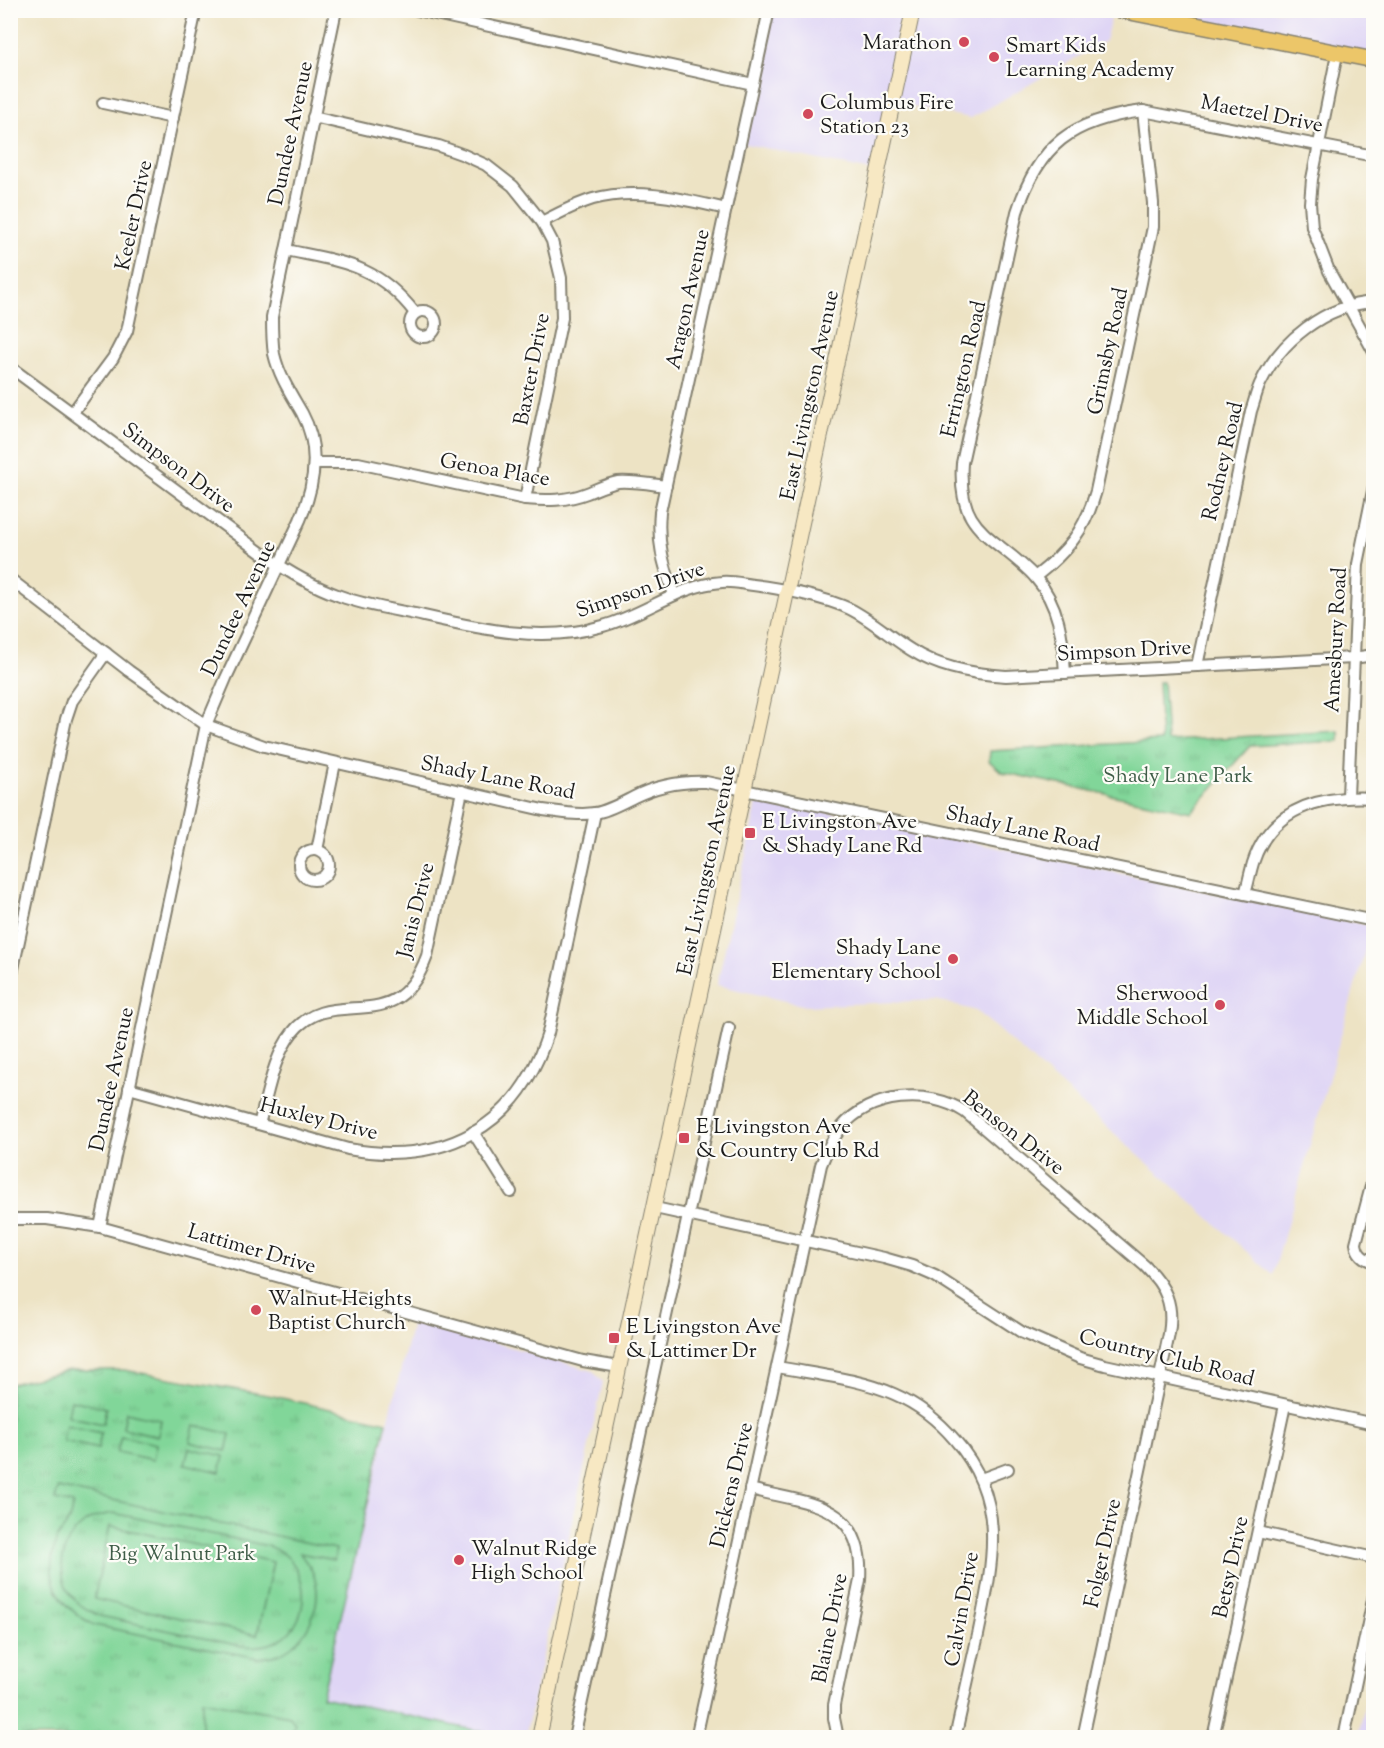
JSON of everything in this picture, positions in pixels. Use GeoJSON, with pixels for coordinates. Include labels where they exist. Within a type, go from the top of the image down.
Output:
{"type":"FeatureCollection","features":[{"type":"Feature","properties":{"kind":"main road","name":"East Livingston Avenue"},"geometry":{"type":"LineString","coordinates":[[539,1737],[913,10]]}},
{"type":"Feature","properties":{"kind":"main road"},"geometry":{"type":"LineString","coordinates":[[1120,10],[1374,60]]}},
{"type":"Feature","properties":{"kind":"street","name":"Keeler Drive"},"geometry":{"type":"LineString","coordinates":[[73,412],[113,358],[127,331],[196,10]]}},
{"type":"Feature","properties":{"kind":"street","name":"Dundee Avenue"},"geometry":{"type":"LineString","coordinates":[[99,1227],[207,725],[226,678],[306,506],[314,477],[315,463],[308,430],[280,374],[274,356],[272,317],[336,10]]}},
{"type":"Feature","properties":{"kind":"street"},"geometry":{"type":"LineString","coordinates":[[417,10],[753,84]]}},
{"type":"Feature","properties":{"kind":"street","name":"Aragon Avenue"},"geometry":{"type":"LineString","coordinates":[[675,595],[662,560],[660,521],[769,10]]}},
{"type":"Feature","properties":{"kind":"street"},"geometry":{"type":"LineString","coordinates":[[1337,54],[1312,179],[1310,203],[1312,227],[1329,271],[1374,352]]}},
{"type":"Feature","properties":{"kind":"street"},"geometry":{"type":"LineString","coordinates":[[103,104],[174,118]]}},
{"type":"Feature","properties":{"kind":"street","name":"Maetzel Drive"},"geometry":{"type":"LineString","coordinates":[[1143,111],[1374,156]]}},
{"type":"Feature","properties":{"kind":"street","name":"Errington Road"},"geometry":{"type":"LineString","coordinates":[[1065,673],[1061,631],[1047,594],[1035,577],[980,530],[970,515],[963,498],[960,481],[962,463],[1017,212],[1032,173],[1058,141],[1078,129],[1098,119],[1143,111]]}},
{"type":"Feature","properties":{"kind":"street","name":"Grimsby Road"},"geometry":{"type":"LineString","coordinates":[[1035,577],[1071,544],[1084,525],[1096,491],[1153,227],[1153,203],[1143,111]]}},
{"type":"Feature","properties":{"kind":"street","name":"Baxter Drive"},"geometry":{"type":"LineString","coordinates":[[313,117],[465,154],[486,165],[513,186],[543,222],[552,241],[561,278],[562,318],[525,499]]}},
{"type":"Feature","properties":{"kind":"street"},"geometry":{"type":"LineString","coordinates":[[543,222],[593,199],[616,195],[666,196],[726,209]]}},
{"type":"Feature","properties":{"kind":"street"},"geometry":{"type":"LineString","coordinates":[[286,250],[354,265],[372,273],[405,300],[415,313]]}},
{"type":"Feature","properties":{"kind":"street","name":"Rodney Road"},"geometry":{"type":"LineString","coordinates":[[1197,666],[1251,411],[1260,385],[1281,352],[1295,338],[1334,311],[1374,302]]}},
{"type":"Feature","properties":{"kind":"street","name":"Simpson Drive"},"geometry":{"type":"LineString","coordinates":[[10,367],[305,582],[359,602],[475,627],[550,636],[593,629],[636,614],[690,589],[722,582],[756,585],[830,602],[850,609],[912,651],[957,670],[982,675],[1065,673],[1374,655]]}},
{"type":"Feature","properties":{"kind":"street","name":"Genoa Place"},"geometry":{"type":"LineString","coordinates":[[315,463],[358,462],[525,499],[556,501],[616,483],[633,482],[666,486]]}},
{"type":"Feature","properties":{"kind":"street","name":"Amesbury Road"},"geometry":{"type":"LineString","coordinates":[[1348,796],[1358,564],[1374,486]]}},
{"type":"Feature","properties":{"kind":"street","name":"Shady Lane Road"},"geometry":{"type":"LineString","coordinates":[[10,579],[171,702],[207,725],[264,746],[334,764],[543,810],[569,813],[595,813],[669,784],[688,781],[706,783],[1374,921]]}},
{"type":"Feature","properties":{"kind":"street"},"geometry":{"type":"LineString","coordinates":[[10,983],[66,719],[72,700],[106,653]]}},
{"type":"Feature","properties":{"kind":"street"},"geometry":{"type":"LineString","coordinates":[[316,850],[334,764]]}},
{"type":"Feature","properties":{"kind":"street","name":"Janis Drive"},"geometry":{"type":"LineString","coordinates":[[259,1124],[279,1058],[294,1030],[330,1009],[372,1007],[393,1001],[412,986],[417,978],[427,956],[462,791]]}},
{"type":"Feature","properties":{"kind":"street"},"geometry":{"type":"LineString","coordinates":[[1245,894],[1253,862],[1261,845],[1282,819],[1316,802],[1348,796],[1374,798]]}},
{"type":"Feature","properties":{"kind":"street","name":"Huxley Drive"},"geometry":{"type":"LineString","coordinates":[[129,1088],[348,1149],[383,1154],[412,1153],[461,1140],[509,1104],[542,1052],[551,1022],[595,813]]}},
{"type":"Feature","properties":{"kind":"street"},"geometry":{"type":"LineString","coordinates":[[574,1737],[729,1028]]}},
{"type":"Feature","properties":{"kind":"street","name":"Benson Drive"},"geometry":{"type":"LineString","coordinates":[[805,1241],[821,1165],[826,1151],[842,1127],[865,1110],[886,1100],[911,1097],[938,1100],[965,1112],[1145,1266],[1161,1283],[1171,1308],[1171,1322],[1160,1377]]}},
{"type":"Feature","properties":{"kind":"street"},"geometry":{"type":"LineString","coordinates":[[473,1132],[511,1192]]}},
{"type":"Feature","properties":{"kind":"street"},"geometry":{"type":"LineString","coordinates":[[1374,1175],[1357,1237],[1358,1253],[1374,1262]]}},
{"type":"Feature","properties":{"kind":"street","name":"Country Club Road"},"geometry":{"type":"LineString","coordinates":[[655,1208],[912,1266],[935,1276],[1015,1328],[1059,1350],[1105,1365],[1374,1424]]}},
{"type":"Feature","properties":{"kind":"street","name":"Lattimer Drive"},"geometry":{"type":"LineString","coordinates":[[10,1219],[47,1219],[99,1227],[583,1361],[619,1367]]}},
{"type":"Feature","properties":{"kind":"street","name":"Dickens Drive"},"geometry":{"type":"LineString","coordinates":[[696,1737],[805,1241]]}},
{"type":"Feature","properties":{"kind":"street","name":"Calvin Drive"},"geometry":{"type":"LineString","coordinates":[[778,1366],[878,1388],[914,1404],[947,1430],[972,1461],[981,1479],[988,1498],[993,1528],[992,1560],[955,1737]]}},
{"type":"Feature","properties":{"kind":"street","name":"Folger Drive"},"geometry":{"type":"LineString","coordinates":[[1083,1737],[1160,1377]]}},
{"type":"Feature","properties":{"kind":"street","name":"Betsy Drive"},"geometry":{"type":"LineString","coordinates":[[1213,1737],[1285,1405]]}},
{"type":"Feature","properties":{"kind":"street"},"geometry":{"type":"LineString","coordinates":[[981,1479],[1008,1469]]}},
{"type":"Feature","properties":{"kind":"street","name":"Blaine Drive"},"geometry":{"type":"LineString","coordinates":[[750,1489],[808,1502],[829,1510],[849,1529],[858,1548],[860,1580],[834,1705],[838,1737]]}},
{"type":"Feature","properties":{"kind":"street"},"geometry":{"type":"LineString","coordinates":[[1258,1532],[1374,1558]]}},
{"type":"Feature","properties":{"kind":"street"},"geometry":{"type":"LineString","coordinates":[[1344,1737],[1374,1595]]}},
{"type":"Feature","properties":{"kind":"shaded area"},"geometry":{"type":"Polygon","coordinates":[[[769,11],[1113,11],[1105,41],[971,118],[895,103],[879,173],[741,143],[769,11]]]}},
{"type":"Feature","properties":{"kind":"shaded area"},"geometry":{"type":"Polygon","coordinates":[[[1113,11],[1373,11],[1373,61],[1113,11]]]}},
{"type":"Feature","properties":{"kind":"shaded area"},"geometry":{"type":"Polygon","coordinates":[[[764,799],[1372,926],[1273,1275],[977,1011],[936,1000],[806,1006],[717,985],[757,803],[764,799]]]}},
{"type":"Feature","properties":{"kind":"shaded area","name":"Walnut Ridge High School"},"geometry":{"type":"Polygon","coordinates":[[[413,1319],[593,1371],[603,1382],[525,1737],[506,1737],[322,1697],[413,1319]]]}},
{"type":"Feature","properties":{"kind":"shaded area"},"geometry":{"type":"Polygon","coordinates":[[[1371,1675],[1374,1676],[1373,1737],[1358,1737],[1371,1675]]]}},
{"type":"Feature","properties":{"kind":"green space","name":"Shady Lane Park"},"geometry":{"type":"Polygon","coordinates":[[[1158,682],[1163,682],[1167,741],[1339,731],[1339,741],[1250,746],[1191,812],[1002,772],[989,761],[990,751],[1161,741],[1158,682]]]}},
{"type":"Feature","properties":{"kind":"green space","name":"Big Walnut Park"},"geometry":{"type":"Polygon","coordinates":[[[69,1370],[124,1370],[273,1396],[387,1422],[322,1697],[506,1737],[11,1737],[10,1384],[69,1370]]]}},
{"type":"Feature","properties":{"kind":"green space"},"geometry":{"type":"Polygon","coordinates":[[[71,1400],[106,1408],[103,1424],[68,1416],[71,1400]]]}},
{"type":"Feature","properties":{"kind":"green space"},"geometry":{"type":"Polygon","coordinates":[[[126,1412],[161,1420],[158,1436],[123,1428],[126,1412]]]}},
{"type":"Feature","properties":{"kind":"green space"},"geometry":{"type":"Polygon","coordinates":[[[66,1425],[101,1433],[98,1449],[63,1441],[66,1425]]]}},
{"type":"Feature","properties":{"kind":"green space"},"geometry":{"type":"Polygon","coordinates":[[[194,1425],[230,1434],[226,1451],[190,1442],[194,1425]]]}},
{"type":"Feature","properties":{"kind":"green space"},"geometry":{"type":"Polygon","coordinates":[[[121,1436],[156,1444],[153,1460],[117,1452],[121,1436]]]}},
{"type":"Feature","properties":{"kind":"green space"},"geometry":{"type":"Polygon","coordinates":[[[189,1448],[224,1456],[220,1472],[185,1464],[189,1448]]]}},
{"type":"Feature","properties":{"kind":"green space"},"geometry":{"type":"Polygon","coordinates":[[[58,1488],[336,1549],[334,1560],[300,1553],[313,1573],[317,1597],[315,1610],[311,1622],[297,1642],[274,1656],[257,1658],[94,1625],[72,1610],[57,1591],[53,1580],[52,1568],[56,1542],[69,1520],[73,1504],[55,1500],[58,1488]],[[113,1513],[89,1520],[74,1532],[64,1551],[63,1572],[69,1592],[76,1601],[87,1610],[100,1616],[241,1646],[261,1646],[273,1643],[294,1627],[303,1602],[300,1576],[293,1564],[284,1554],[268,1546],[113,1513]]]}},
{"type":"Feature","properties":{"kind":"green space"},"geometry":{"type":"Polygon","coordinates":[[[110,1526],[273,1562],[257,1635],[94,1599],[110,1526]]]}},
{"type":"Feature","properties":{"kind":"green space"},"geometry":{"type":"Polygon","coordinates":[[[202,1700],[290,1716],[295,1724],[291,1737],[202,1737],[202,1700]]]}},
{"type":"Feature","properties":{"kind":"place","name":"Marathon"},"geometry":{"type":"Point","coordinates":[964,42]}},
{"type":"Feature","properties":{"kind":"place","name":"Smart Kids Learning Academy"},"geometry":{"type":"Point","coordinates":[994,57]}},
{"type":"Feature","properties":{"kind":"place","name":"Columbus Fire Station 23"},"geometry":{"type":"Point","coordinates":[808,114]}},
{"type":"Feature","properties":{"kind":"place","name":"E Livingston Ave & Shady Lane Rd"},"geometry":{"type":"Point","coordinates":[750,833]}},
{"type":"Feature","properties":{"kind":"place","name":"Shady Lane Elementary School"},"geometry":{"type":"Point","coordinates":[953,959]}},
{"type":"Feature","properties":{"kind":"place","name":"Sherwood Middle School"},"geometry":{"type":"Point","coordinates":[1220,1005]}},
{"type":"Feature","properties":{"kind":"place","name":"E Livingston Ave & Country Club Rd"},"geometry":{"type":"Point","coordinates":[684,1138]}},
{"type":"Feature","properties":{"kind":"place","name":"Walnut Heights Baptist Church"},"geometry":{"type":"Point","coordinates":[256,1310]}},
{"type":"Feature","properties":{"kind":"place","name":"E Livingston Ave & Lattimer Dr"},"geometry":{"type":"Point","coordinates":[614,1338]}},
{"type":"Feature","properties":{"kind":"place","name":"Walnut Ridge High School"},"geometry":{"type":"Point","coordinates":[459,1560]}}]}
